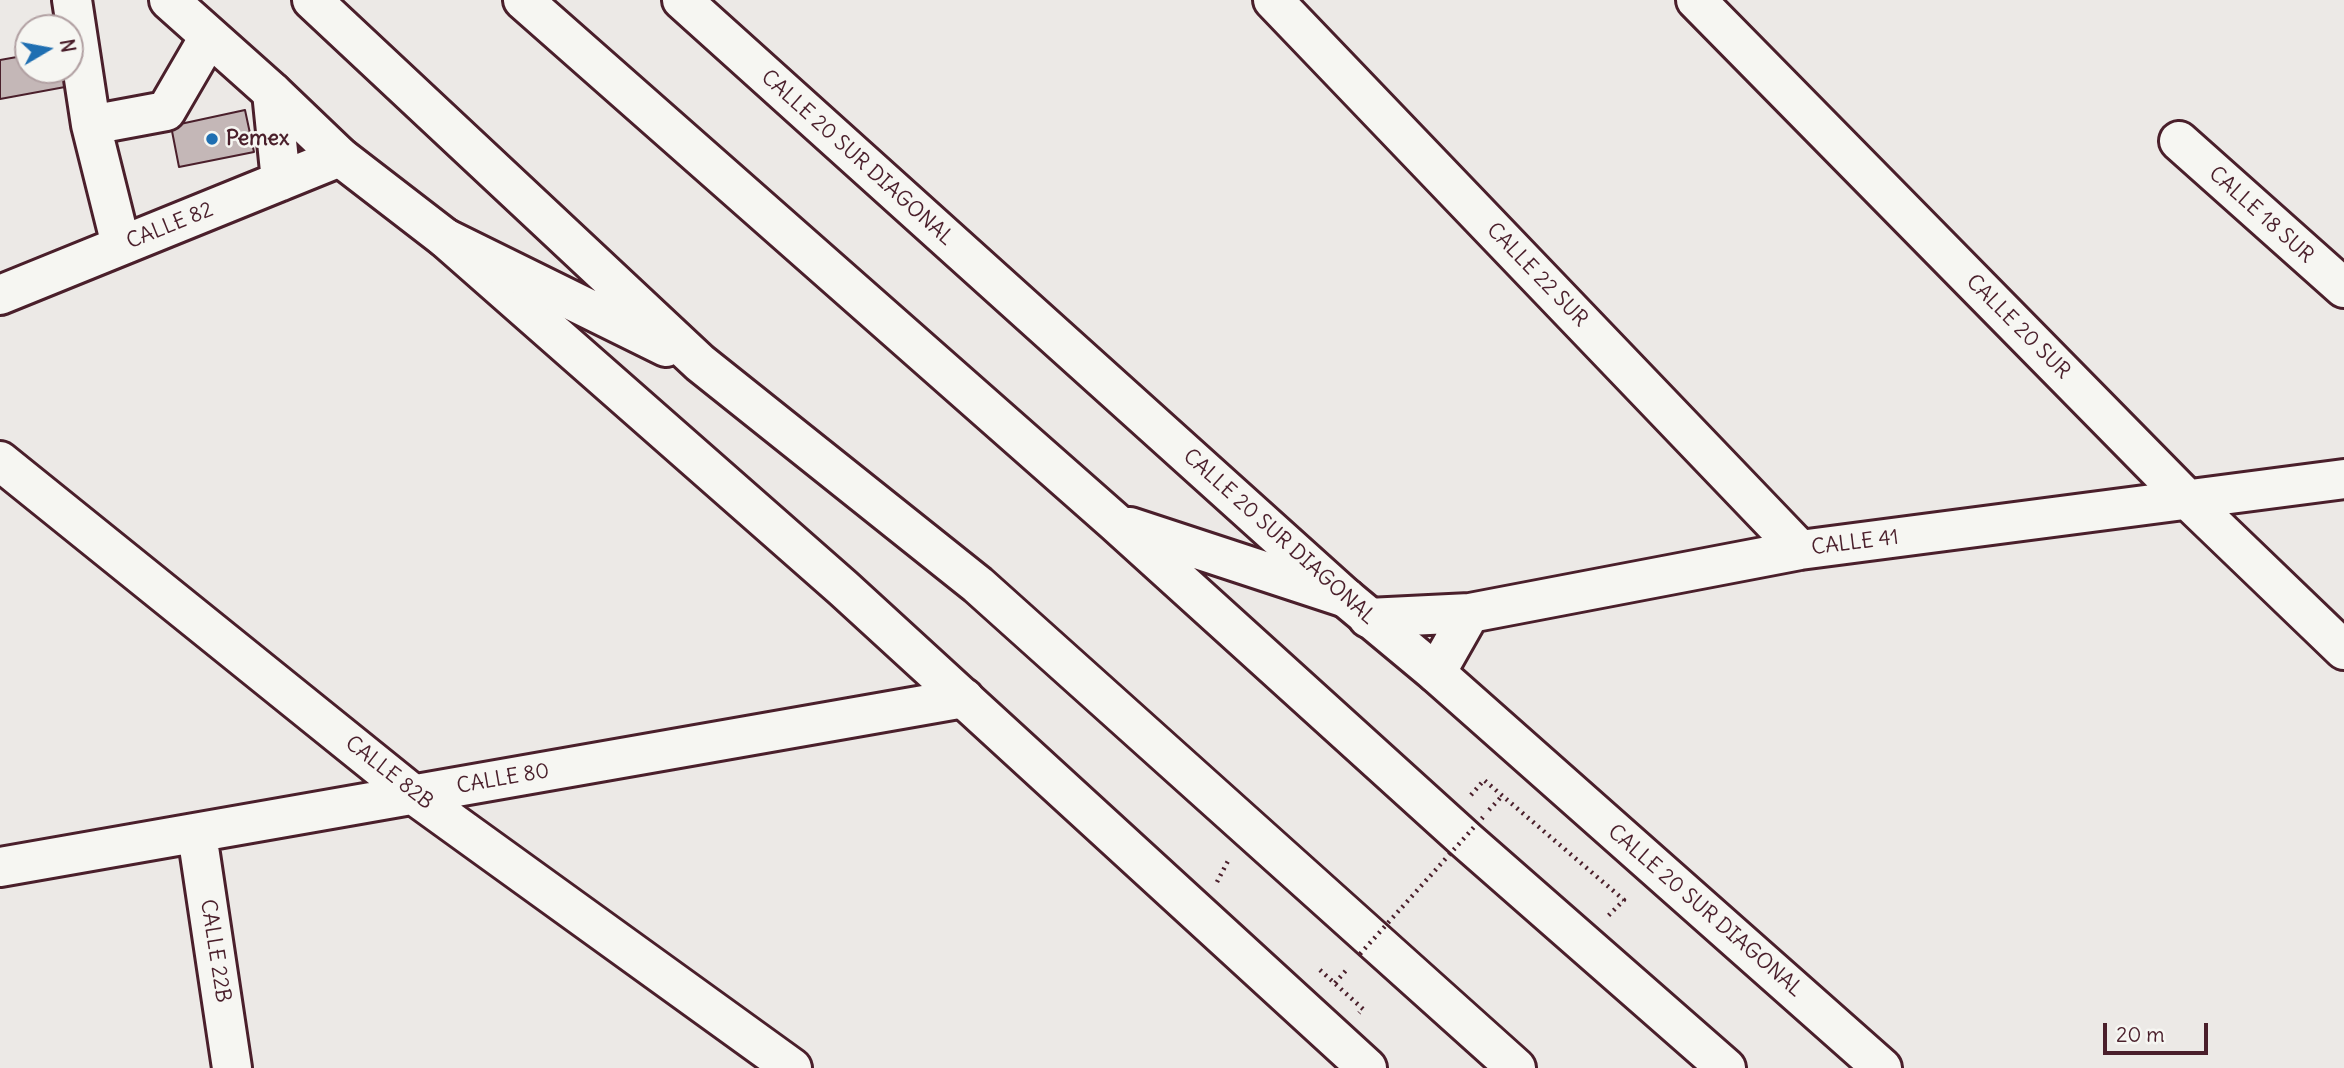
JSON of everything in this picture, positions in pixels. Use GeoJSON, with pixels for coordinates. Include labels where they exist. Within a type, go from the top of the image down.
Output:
{"type":"FeatureCollection","features":[{"type":"Feature","properties":{"kind":"main road"},"geometry":{"type":"LineString","coordinates":[[72,0],[91,125],[121,245]]}},
{"type":"Feature","properties":{"kind":"main road"},"geometry":{"type":"LineString","coordinates":[[169,0],[340,157],[445,238],[843,588],[1367,1068]]}},
{"type":"Feature","properties":{"kind":"main road"},"geometry":{"type":"LineString","coordinates":[[312,0],[700,363],[978,585],[1516,1068]]}},
{"type":"Feature","properties":{"kind":"main road"},"geometry":{"type":"LineString","coordinates":[[523,0],[1115,522],[1468,841],[1726,1068]]}},
{"type":"Feature","properties":{"kind":"main road","name":"CALLE 20 SUR DIAGONAL"},"geometry":{"type":"LineString","coordinates":[[681,0],[1357,608],[1436,673],[1882,1068]]}},
{"type":"Feature","properties":{"kind":"main road","name":"CALLE 22 SUR"},"geometry":{"type":"LineString","coordinates":[[1273,0],[1800,550]]}},
{"type":"Feature","properties":{"kind":"main road","name":"CALLE 20 SUR"},"geometry":{"type":"LineString","coordinates":[[1696,0],[2188,500],[2344,650]]}},
{"type":"Feature","properties":{"kind":"main road"},"geometry":{"type":"LineString","coordinates":[[91,125],[166,111],[209,37]]}},
{"type":"Feature","properties":{"kind":"main road"},"geometry":{"type":"LineString","coordinates":[[272,92],[281,181]]}},
{"type":"Feature","properties":{"kind":"main road","name":"CALLE 18 SUR"},"geometry":{"type":"LineString","coordinates":[[2179,141],[2344,288]]}},
{"type":"Feature","properties":{"kind":"main road","name":"CALLE 82"},"geometry":{"type":"LineString","coordinates":[[0,295],[340,157]]}},
{"type":"Feature","properties":{"kind":"main road"},"geometry":{"type":"LineString","coordinates":[[445,238],[700,363]]}},
{"type":"Feature","properties":{"kind":"main road","name":"CALLE 82B"},"geometry":{"type":"LineString","coordinates":[[0,461],[414,794],[792,1068]]}},
{"type":"Feature","properties":{"kind":"main road","name":"CALLE 41"},"geometry":{"type":"LineString","coordinates":[[1357,608],[1470,613],[1800,550],[2344,479]]}},
{"type":"Feature","properties":{"kind":"main road"},"geometry":{"type":"LineString","coordinates":[[1115,522],[1357,608]]}},
{"type":"Feature","properties":{"kind":"main road"},"geometry":{"type":"LineString","coordinates":[[1436,673],[1470,613]]}},
{"type":"Feature","properties":{"kind":"main road","name":"CALLE 80"},"geometry":{"type":"LineString","coordinates":[[0,867],[964,698]]}},
{"type":"Feature","properties":{"kind":"main road","name":"CALLE 22B"},"geometry":{"type":"LineString","coordinates":[[197,834],[232,1068]]}},
{"type":"Feature","properties":{"kind":"path"},"geometry":{"type":"LineString","coordinates":[[1360,954],[1503,795],[1625,900],[1602,922]]}},
{"type":"Feature","properties":{"kind":"path"},"geometry":{"type":"LineString","coordinates":[[1215,886],[1245,825]]}},
{"type":"Feature","properties":{"kind":"path"},"geometry":{"type":"LineString","coordinates":[[1313,965],[1335,983]]}},
{"type":"Feature","properties":{"kind":"building"},"geometry":{"type":"Polygon","coordinates":[[[14,58],[14,84],[64,84],[65,87],[0,99],[0,60],[14,58]]]}},
{"type":"Feature","properties":{"kind":"building","name":"Pemex"},"geometry":{"type":"Polygon","coordinates":[[[245,110],[254,152],[179,167],[171,126],[245,110]]]}},
{"type":"Feature","properties":{"kind":"place","name":"Pemex"},"geometry":{"type":"Point","coordinates":[212,139]}}]}
